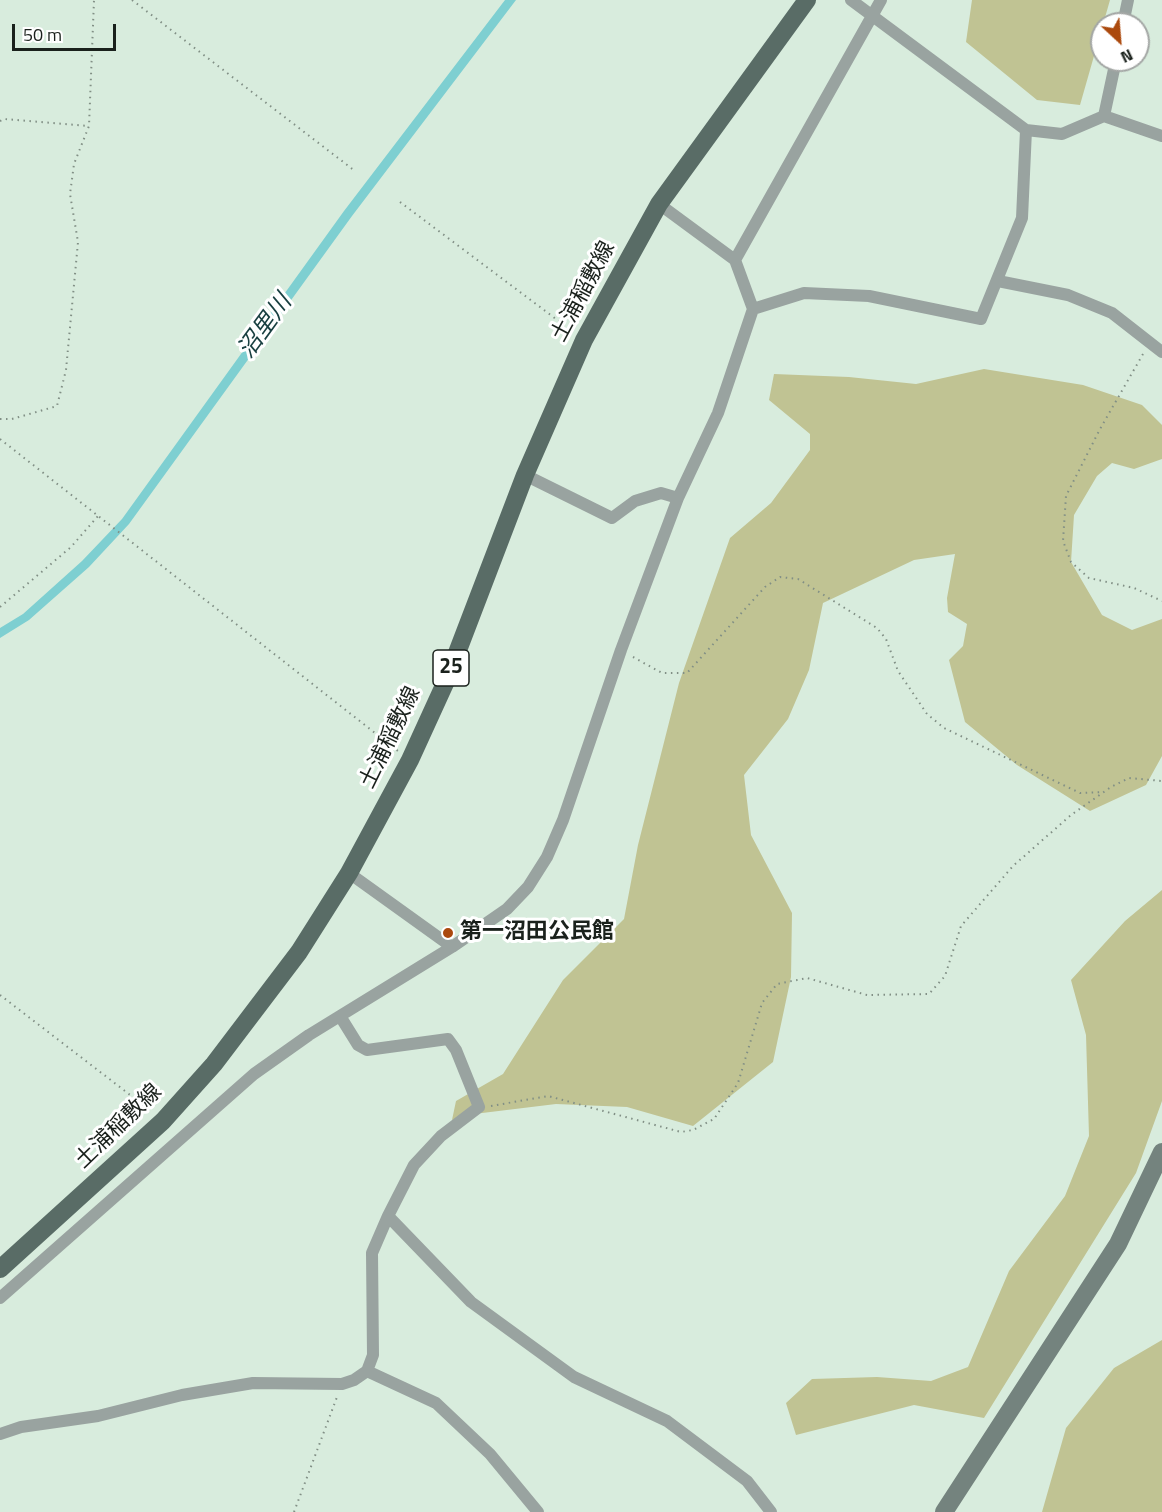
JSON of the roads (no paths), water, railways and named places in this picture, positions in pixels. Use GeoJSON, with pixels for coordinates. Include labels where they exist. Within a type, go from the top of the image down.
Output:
{"type":"FeatureCollection","features":[{"type":"Feature","properties":{"kind":"main road","name":"土浦稲敷線"},"geometry":{"type":"LineString","coordinates":[[0,1269],[163,1121],[214,1064],[299,952],[349,873],[410,760],[447,679],[525,475],[584,340],[659,204],[807,0]]}},
{"type":"Feature","properties":{"kind":"street"},"geometry":{"type":"LineString","coordinates":[[851,0],[1026,130],[1062,135],[1104,116],[1162,136]]}},
{"type":"Feature","properties":{"kind":"street"},"geometry":{"type":"LineString","coordinates":[[735,260],[881,0]]}},
{"type":"Feature","properties":{"kind":"street"},"geometry":{"type":"LineString","coordinates":[[1104,116],[1113,72]]}},
{"type":"Feature","properties":{"kind":"street"},"geometry":{"type":"LineString","coordinates":[[753,309],[804,293],[815,293],[869,296],[981,319],[1022,218],[1026,130]]}},
{"type":"Feature","properties":{"kind":"street"},"geometry":{"type":"LineString","coordinates":[[0,1298],[254,1074],[507,909],[528,886],[547,857],[563,820],[621,650],[678,498],[718,413],[753,309],[735,260],[659,204]]}},
{"type":"Feature","properties":{"kind":"street"},"geometry":{"type":"LineString","coordinates":[[998,281],[1068,295],[1112,313],[1162,352]]}},
{"type":"Feature","properties":{"kind":"street"},"geometry":{"type":"LineString","coordinates":[[525,475],[612,518],[635,501],[661,493],[678,498]]}},
{"type":"Feature","properties":{"kind":"street"},"geometry":{"type":"LineString","coordinates":[[349,873],[452,947]]}},
{"type":"Feature","properties":{"kind":"street"},"geometry":{"type":"LineString","coordinates":[[0,1434],[21,1427],[98,1416],[182,1395],[254,1383],[342,1384],[354,1380],[367,1371],[373,1355],[372,1253],[414,1165],[441,1136],[478,1107],[456,1050],[448,1039],[367,1050],[358,1045],[340,1016]]}},
{"type":"Feature","properties":{"kind":"street"},"geometry":{"type":"LineString","coordinates":[[944,1512],[1118,1244],[1162,1152]]}},
{"type":"Feature","properties":{"kind":"street"},"geometry":{"type":"LineString","coordinates":[[388,1216],[471,1302],[574,1377],[667,1421],[747,1481],[771,1512]]}},
{"type":"Feature","properties":{"kind":"street"},"geometry":{"type":"LineString","coordinates":[[367,1371],[436,1403],[490,1454],[538,1512]]}},
{"type":"Feature","properties":{"kind":"water","name":"沼里川"},"geometry":{"type":"Polygon","coordinates":[[[505,0],[516,0],[352,216],[129,524],[89,567],[29,620],[0,638],[0,628],[23,614],[82,561],[122,519],[344,211],[505,0]]]}},
{"type":"Feature","properties":{"kind":"place","name":"第一沼田公民館"},"geometry":{"type":"Point","coordinates":[448,933]}}]}
